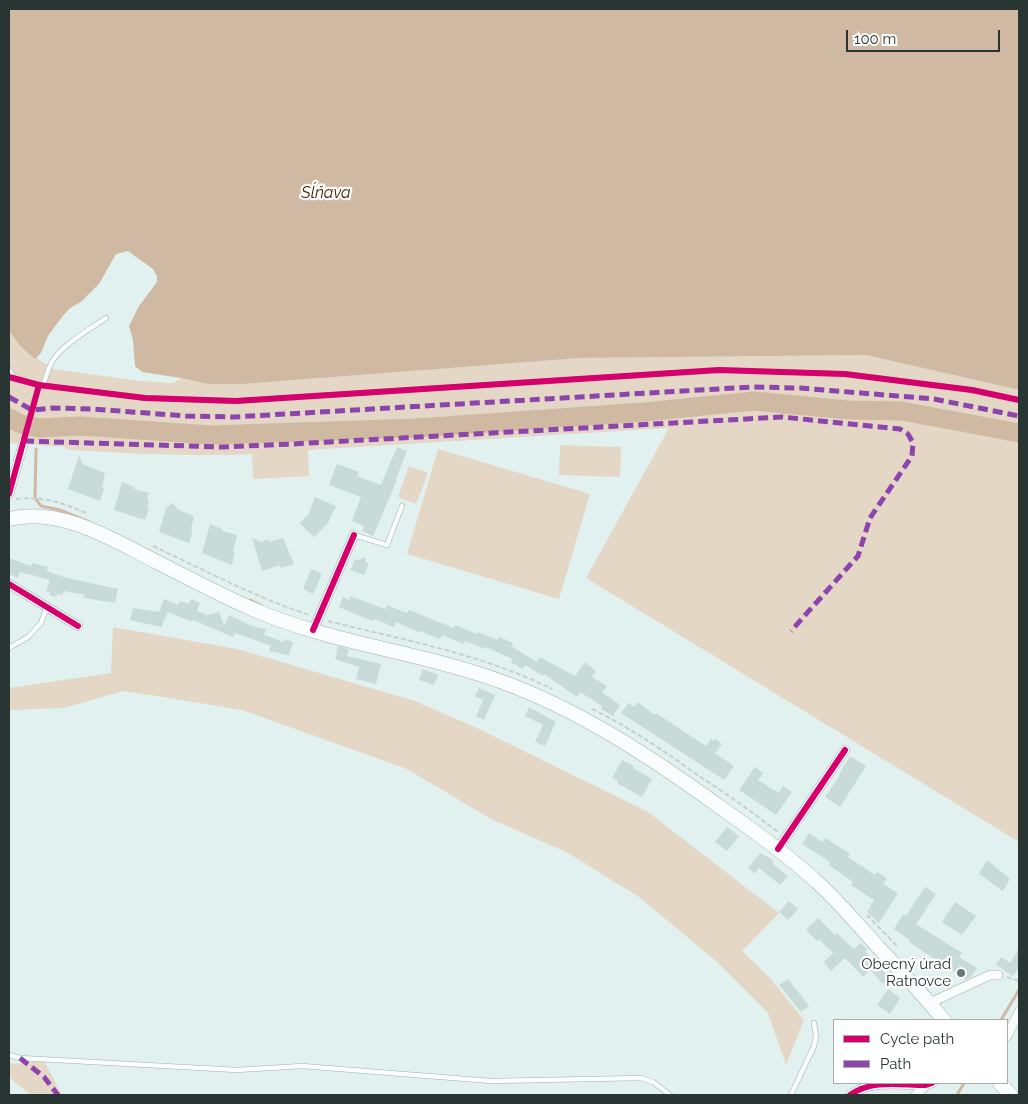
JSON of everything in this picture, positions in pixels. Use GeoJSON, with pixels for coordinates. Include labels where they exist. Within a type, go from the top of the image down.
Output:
{"type":"FeatureCollection","features":[{"type":"Feature","properties":{"kind":"main road"},"geometry":{"type":"LineString","coordinates":[[9,519],[18,516],[39,516],[74,524],[101,534],[250,608],[313,630],[455,666],[498,680],[539,697],[619,739],[667,770],[778,849],[834,899],[943,1019]]}},
{"type":"Feature","properties":{"kind":"main road"},"geometry":{"type":"LineString","coordinates":[[1001,1084],[1011,1095]]}},
{"type":"Feature","properties":{"kind":"street"},"geometry":{"type":"LineString","coordinates":[[9,494],[25,437]]}},
{"type":"Feature","properties":{"kind":"street"},"geometry":{"type":"LineString","coordinates":[[313,630],[354,535]]}},
{"type":"Feature","properties":{"kind":"street"},"geometry":{"type":"LineString","coordinates":[[9,584],[78,626]]}},
{"type":"Feature","properties":{"kind":"street"},"geometry":{"type":"LineString","coordinates":[[778,849],[845,750]]}},
{"type":"Feature","properties":{"kind":"street"},"geometry":{"type":"LineString","coordinates":[[930,1003],[990,975],[998,975]]}},
{"type":"Feature","properties":{"kind":"street"},"geometry":{"type":"LineString","coordinates":[[1008,1034],[1019,1012]]}},
{"type":"Feature","properties":{"kind":"street"},"geometry":{"type":"LineString","coordinates":[[850,1095],[859,1089],[878,1084],[929,1084]]}},
{"type":"Feature","properties":{"kind":"street"},"geometry":{"type":"LineString","coordinates":[[916,1095],[929,1084]]}},
{"type":"Feature","properties":{"kind":"lane"},"geometry":{"type":"LineString","coordinates":[[25,437],[41,386],[54,358],[106,318]]}},
{"type":"Feature","properties":{"kind":"lane"},"geometry":{"type":"LineString","coordinates":[[9,370],[15,379]]}},
{"type":"Feature","properties":{"kind":"lane"},"geometry":{"type":"LineString","coordinates":[[9,377],[41,386],[145,398],[236,401],[719,370],[845,374],[972,390],[1019,400]]}},
{"type":"Feature","properties":{"kind":"lane"},"geometry":{"type":"LineString","coordinates":[[354,535],[387,545],[402,506]]}},
{"type":"Feature","properties":{"kind":"lane"},"geometry":{"type":"LineString","coordinates":[[9,648],[28,637],[41,623],[47,606]]}},
{"type":"Feature","properties":{"kind":"lane"},"geometry":{"type":"LineString","coordinates":[[791,1095],[814,1046],[816,1036],[814,1023]]}},
{"type":"Feature","properties":{"kind":"lane"},"geometry":{"type":"LineString","coordinates":[[9,1055],[20,1058],[237,1070],[302,1066],[491,1081],[641,1078],[653,1082],[670,1095]]}},
{"type":"Feature","properties":{"kind":"path"},"geometry":{"type":"LineString","coordinates":[[998,975],[1019,981]]}},
{"type":"Feature","properties":{"kind":"shaded area"},"geometry":{"type":"Polygon","coordinates":[[[9,330],[24,349],[52,369],[141,381],[173,383],[181,378],[208,384],[580,358],[866,355],[1019,390],[1019,842],[586,578],[669,428],[308,450],[309,476],[253,479],[252,454],[206,455],[70,450],[64,447],[10,443],[9,330]]]}},
{"type":"Feature","properties":{"kind":"shaded area"},"geometry":{"type":"Polygon","coordinates":[[[560,445],[621,447],[620,477],[559,475],[560,445]]]}},
{"type":"Feature","properties":{"kind":"shaded area"},"geometry":{"type":"Polygon","coordinates":[[[438,449],[590,494],[559,599],[407,554],[438,449]]]}},
{"type":"Feature","properties":{"kind":"shaded area"},"geometry":{"type":"Polygon","coordinates":[[[409,466],[428,473],[416,504],[398,497],[409,466]]]}},
{"type":"Feature","properties":{"kind":"shaded area"},"geometry":{"type":"Polygon","coordinates":[[[113,627],[237,649],[415,701],[477,728],[648,812],[779,913],[742,951],[769,977],[804,1020],[786,1065],[768,1013],[716,961],[639,897],[568,853],[491,819],[407,769],[242,710],[123,691],[64,708],[9,710],[9,688],[111,673],[113,627]]]}},
{"type":"Feature","properties":{"kind":"shaded area"},"geometry":{"type":"Polygon","coordinates":[[[44,1061],[62,1095],[31,1095],[9,1077],[9,1064],[44,1061]]]}},
{"type":"Feature","properties":{"kind":"water","name":"Sĺňava"},"geometry":{"type":"Polygon","coordinates":[[[9,9],[1019,9],[1019,390],[866,355],[580,358],[241,384],[208,384],[142,372],[135,366],[133,340],[129,326],[139,306],[157,282],[157,276],[153,269],[128,251],[116,254],[99,284],[62,317],[48,336],[41,353],[35,359],[20,346],[9,330],[9,9]]]}},
{"type":"Feature","properties":{"kind":"building"},"geometry":{"type":"Polygon","coordinates":[[[397,447],[407,451],[373,536],[362,531],[364,526],[352,521],[361,497],[329,485],[337,464],[359,472],[357,476],[381,485],[397,447]]]}},
{"type":"Feature","properties":{"kind":"building"},"geometry":{"type":"Polygon","coordinates":[[[79,455],[83,464],[105,473],[102,488],[104,489],[100,501],[68,489],[79,455]]]}},
{"type":"Feature","properties":{"kind":"building"},"geometry":{"type":"Polygon","coordinates":[[[122,482],[135,487],[134,489],[149,493],[147,508],[149,509],[145,520],[114,510],[122,482]]]}},
{"type":"Feature","properties":{"kind":"building"},"geometry":{"type":"Polygon","coordinates":[[[315,497],[336,506],[328,523],[314,537],[299,523],[308,515],[315,497]]]}},
{"type":"Feature","properties":{"kind":"building"},"geometry":{"type":"Polygon","coordinates":[[[172,503],[179,510],[194,516],[191,530],[193,531],[189,543],[159,532],[166,508],[172,503]]]}},
{"type":"Feature","properties":{"kind":"building"},"geometry":{"type":"Polygon","coordinates":[[[210,524],[222,529],[222,531],[237,535],[232,565],[202,553],[210,524]]]}},
{"type":"Feature","properties":{"kind":"building"},"geometry":{"type":"Polygon","coordinates":[[[252,538],[261,542],[268,539],[269,542],[283,538],[294,564],[281,568],[280,565],[262,571],[252,538]]]}},
{"type":"Feature","properties":{"kind":"building"},"geometry":{"type":"Polygon","coordinates":[[[365,557],[366,563],[369,563],[364,575],[351,570],[355,559],[359,560],[365,557]]]}},
{"type":"Feature","properties":{"kind":"building"},"geometry":{"type":"Polygon","coordinates":[[[9,558],[31,566],[32,563],[48,567],[47,571],[67,578],[118,589],[115,603],[84,598],[85,595],[64,591],[62,595],[57,594],[56,597],[49,595],[50,592],[46,591],[50,580],[20,572],[18,578],[9,574],[9,558]]]}},
{"type":"Feature","properties":{"kind":"building"},"geometry":{"type":"Polygon","coordinates":[[[311,569],[322,574],[313,594],[303,589],[311,569]]]}},
{"type":"Feature","properties":{"kind":"building"},"geometry":{"type":"Polygon","coordinates":[[[350,596],[385,609],[387,605],[407,613],[409,610],[454,628],[455,625],[497,640],[499,637],[513,643],[511,646],[537,662],[540,657],[575,676],[585,662],[596,671],[592,677],[607,686],[602,692],[620,705],[613,716],[601,709],[602,706],[580,692],[577,697],[544,674],[543,676],[525,665],[523,669],[511,662],[512,659],[486,647],[485,649],[465,641],[463,644],[442,635],[440,639],[396,622],[394,627],[374,619],[372,621],[339,607],[343,597],[349,600],[350,596]]]}},
{"type":"Feature","properties":{"kind":"building"},"geometry":{"type":"Polygon","coordinates":[[[164,599],[178,605],[180,601],[189,604],[191,599],[200,603],[197,611],[207,615],[219,612],[224,626],[229,615],[252,626],[266,629],[264,635],[284,642],[285,639],[293,642],[289,655],[269,651],[271,646],[235,633],[233,637],[193,620],[192,622],[168,612],[161,627],[130,620],[133,608],[159,612],[164,599]]]}},
{"type":"Feature","properties":{"kind":"building"},"geometry":{"type":"Polygon","coordinates":[[[338,646],[349,649],[347,656],[381,664],[376,684],[356,679],[359,667],[335,659],[338,646]]]}},
{"type":"Feature","properties":{"kind":"building"},"geometry":{"type":"Polygon","coordinates":[[[423,669],[438,675],[434,685],[419,680],[423,669]]]}},
{"type":"Feature","properties":{"kind":"building"},"geometry":{"type":"Polygon","coordinates":[[[479,688],[495,695],[484,720],[476,717],[483,700],[475,696],[479,688]]]}},
{"type":"Feature","properties":{"kind":"building"},"geometry":{"type":"Polygon","coordinates":[[[637,702],[706,746],[711,739],[713,741],[715,739],[722,744],[715,753],[734,766],[724,780],[621,713],[629,703],[634,707],[637,702]]]}},
{"type":"Feature","properties":{"kind":"building"},"geometry":{"type":"Polygon","coordinates":[[[529,707],[556,722],[545,746],[535,742],[543,725],[525,716],[529,707]]]}},
{"type":"Feature","properties":{"kind":"building"},"geometry":{"type":"Polygon","coordinates":[[[850,756],[866,766],[840,807],[825,797],[850,756]]]}},
{"type":"Feature","properties":{"kind":"building"},"geometry":{"type":"Polygon","coordinates":[[[622,760],[652,779],[642,797],[617,783],[618,781],[612,778],[622,760]]]}},
{"type":"Feature","properties":{"kind":"building"},"geometry":{"type":"Polygon","coordinates":[[[755,767],[763,773],[758,780],[779,793],[783,786],[792,792],[776,815],[739,790],[755,767]]]}},
{"type":"Feature","properties":{"kind":"building"},"geometry":{"type":"Polygon","coordinates":[[[727,827],[739,836],[727,851],[715,842],[727,827]]]}},
{"type":"Feature","properties":{"kind":"building"},"geometry":{"type":"Polygon","coordinates":[[[809,833],[822,842],[825,838],[850,854],[848,857],[875,875],[877,872],[887,878],[883,884],[898,893],[879,923],[867,912],[874,900],[851,885],[853,882],[829,865],[830,862],[802,844],[809,833]]]}},
{"type":"Feature","properties":{"kind":"building"},"geometry":{"type":"Polygon","coordinates":[[[760,853],[773,860],[773,864],[788,876],[780,885],[759,868],[755,874],[748,868],[760,853]]]}},
{"type":"Feature","properties":{"kind":"building"},"geometry":{"type":"Polygon","coordinates":[[[987,860],[1010,879],[1003,891],[979,874],[987,860]]]}},
{"type":"Feature","properties":{"kind":"building"},"geometry":{"type":"Polygon","coordinates":[[[925,887],[936,894],[916,924],[962,953],[959,957],[977,968],[971,977],[966,980],[909,942],[910,940],[894,929],[903,914],[906,916],[925,887]]]}},
{"type":"Feature","properties":{"kind":"building"},"geometry":{"type":"Polygon","coordinates":[[[789,901],[798,909],[788,920],[779,912],[789,901]]]}},
{"type":"Feature","properties":{"kind":"building"},"geometry":{"type":"Polygon","coordinates":[[[955,902],[976,916],[962,935],[942,922],[955,902]]]}},
{"type":"Feature","properties":{"kind":"building"},"geometry":{"type":"Polygon","coordinates":[[[818,918],[835,935],[837,933],[854,949],[861,943],[867,949],[865,951],[890,978],[883,984],[870,970],[863,977],[845,958],[831,971],[824,962],[833,953],[819,939],[817,941],[806,930],[818,918]]]}},
{"type":"Feature","properties":{"kind":"building"},"geometry":{"type":"Polygon","coordinates":[[[1019,949],[1019,967],[1013,976],[996,965],[1001,957],[1010,963],[1019,949]]]}},
{"type":"Feature","properties":{"kind":"building"},"geometry":{"type":"Polygon","coordinates":[[[788,979],[809,1006],[801,1012],[779,985],[788,979]]]}},
{"type":"Feature","properties":{"kind":"building"},"geometry":{"type":"Polygon","coordinates":[[[888,989],[900,998],[890,1014],[877,1005],[888,989]]]}},
{"type":"Feature","properties":{"kind":"waterway"},"geometry":{"type":"LineString","coordinates":[[9,418],[21,424],[39,428],[81,426],[211,435],[416,428],[644,412],[754,401],[848,410],[902,411],[1019,433]]}},
{"type":"Feature","properties":{"kind":"waterway"},"geometry":{"type":"LineString","coordinates":[[38,434],[39,428]]}},
{"type":"Feature","properties":{"kind":"waterway"},"geometry":{"type":"LineString","coordinates":[[36,449],[35,498],[41,506],[60,510],[89,522]]}},
{"type":"Feature","properties":{"kind":"waterway"},"geometry":{"type":"LineString","coordinates":[[250,600],[262,606]]}},
{"type":"Feature","properties":{"kind":"waterway"},"geometry":{"type":"LineString","coordinates":[[1002,1019],[1019,990]]}},
{"type":"Feature","properties":{"kind":"waterway"},"geometry":{"type":"LineString","coordinates":[[957,1095],[963,1084]]}},
{"type":"Feature","properties":{"kind":"marked path"},"geometry":{"type":"LineString","coordinates":[[9,397],[32,410],[52,408],[92,409],[186,416],[234,417],[752,387],[800,388],[934,399],[1019,416]]}},
{"type":"Feature","properties":{"kind":"marked path"},"geometry":{"type":"LineString","coordinates":[[24,441],[221,447],[782,417],[900,429],[908,434],[913,443],[912,456],[870,518],[858,556],[791,631]]}},
{"type":"Feature","properties":{"kind":"marked path"},"geometry":{"type":"LineString","coordinates":[[20,1058],[44,1077],[58,1095]]}},
{"type":"Feature","properties":{"kind":"cycle path"},"geometry":{"type":"LineString","coordinates":[[9,377],[39,385],[145,398],[236,401],[719,370],[845,374],[972,390],[1019,400]]}},
{"type":"Feature","properties":{"kind":"cycle path"},"geometry":{"type":"LineString","coordinates":[[9,494],[39,385]]}},
{"type":"Feature","properties":{"kind":"cycle path"},"geometry":{"type":"LineString","coordinates":[[313,630],[354,535]]}},
{"type":"Feature","properties":{"kind":"cycle path"},"geometry":{"type":"LineString","coordinates":[[9,584],[78,626]]}},
{"type":"Feature","properties":{"kind":"cycle path"},"geometry":{"type":"LineString","coordinates":[[778,849],[845,750]]}},
{"type":"Feature","properties":{"kind":"cycle path"},"geometry":{"type":"LineString","coordinates":[[850,1095],[868,1087],[886,1084]]}},
{"type":"Feature","properties":{"kind":"cycle path"},"geometry":{"type":"LineString","coordinates":[[886,1084],[896,1084]]}},
{"type":"Feature","properties":{"kind":"cycle path"},"geometry":{"type":"LineString","coordinates":[[896,1084],[929,1084]]}},
{"type":"Feature","properties":{"kind":"place","name":"Obecný úrad Ratnovce"},"geometry":{"type":"Point","coordinates":[961,973]}}]}
